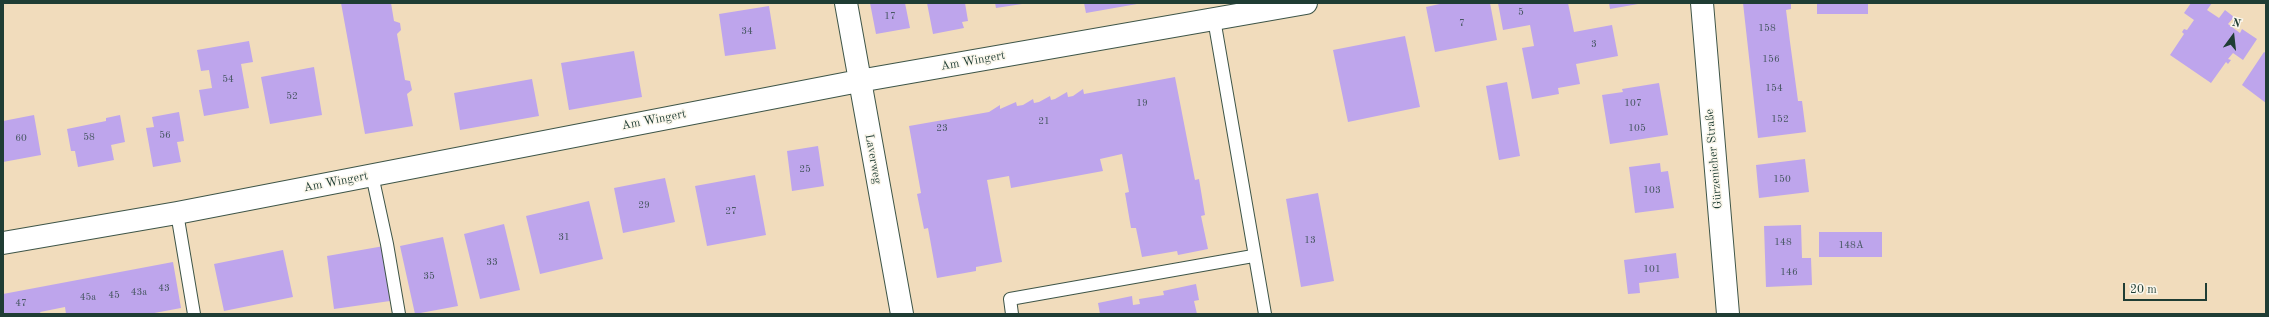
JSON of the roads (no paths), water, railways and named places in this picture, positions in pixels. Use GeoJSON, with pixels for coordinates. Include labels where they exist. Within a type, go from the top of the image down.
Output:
{"type":"FeatureCollection","features":[{"type":"Feature","properties":{"kind":"street","name":"Laverweg"},"geometry":{"type":"LineString","coordinates":[[846,3],[902,314]]}},
{"type":"Feature","properties":{"kind":"street","name":"Am Wingert"},"geometry":{"type":"LineString","coordinates":[[3,243],[177,213],[859,81],[1306,3]]}},
{"type":"Feature","properties":{"kind":"street","name":"Gürzenicher Straße"},"geometry":{"type":"LineString","coordinates":[[1702,3],[1728,314]]}},
{"type":"Feature","properties":{"kind":"lane"},"geometry":{"type":"LineString","coordinates":[[1214,19],[1265,314]]}},
{"type":"Feature","properties":{"kind":"lane"},"geometry":{"type":"LineString","coordinates":[[372,175],[387,244],[399,314]]}},
{"type":"Feature","properties":{"kind":"lane"},"geometry":{"type":"LineString","coordinates":[[177,213],[194,314]]}},
{"type":"Feature","properties":{"kind":"lane"},"geometry":{"type":"LineString","coordinates":[[1012,314],[1010,299],[1254,256]]}}]}
